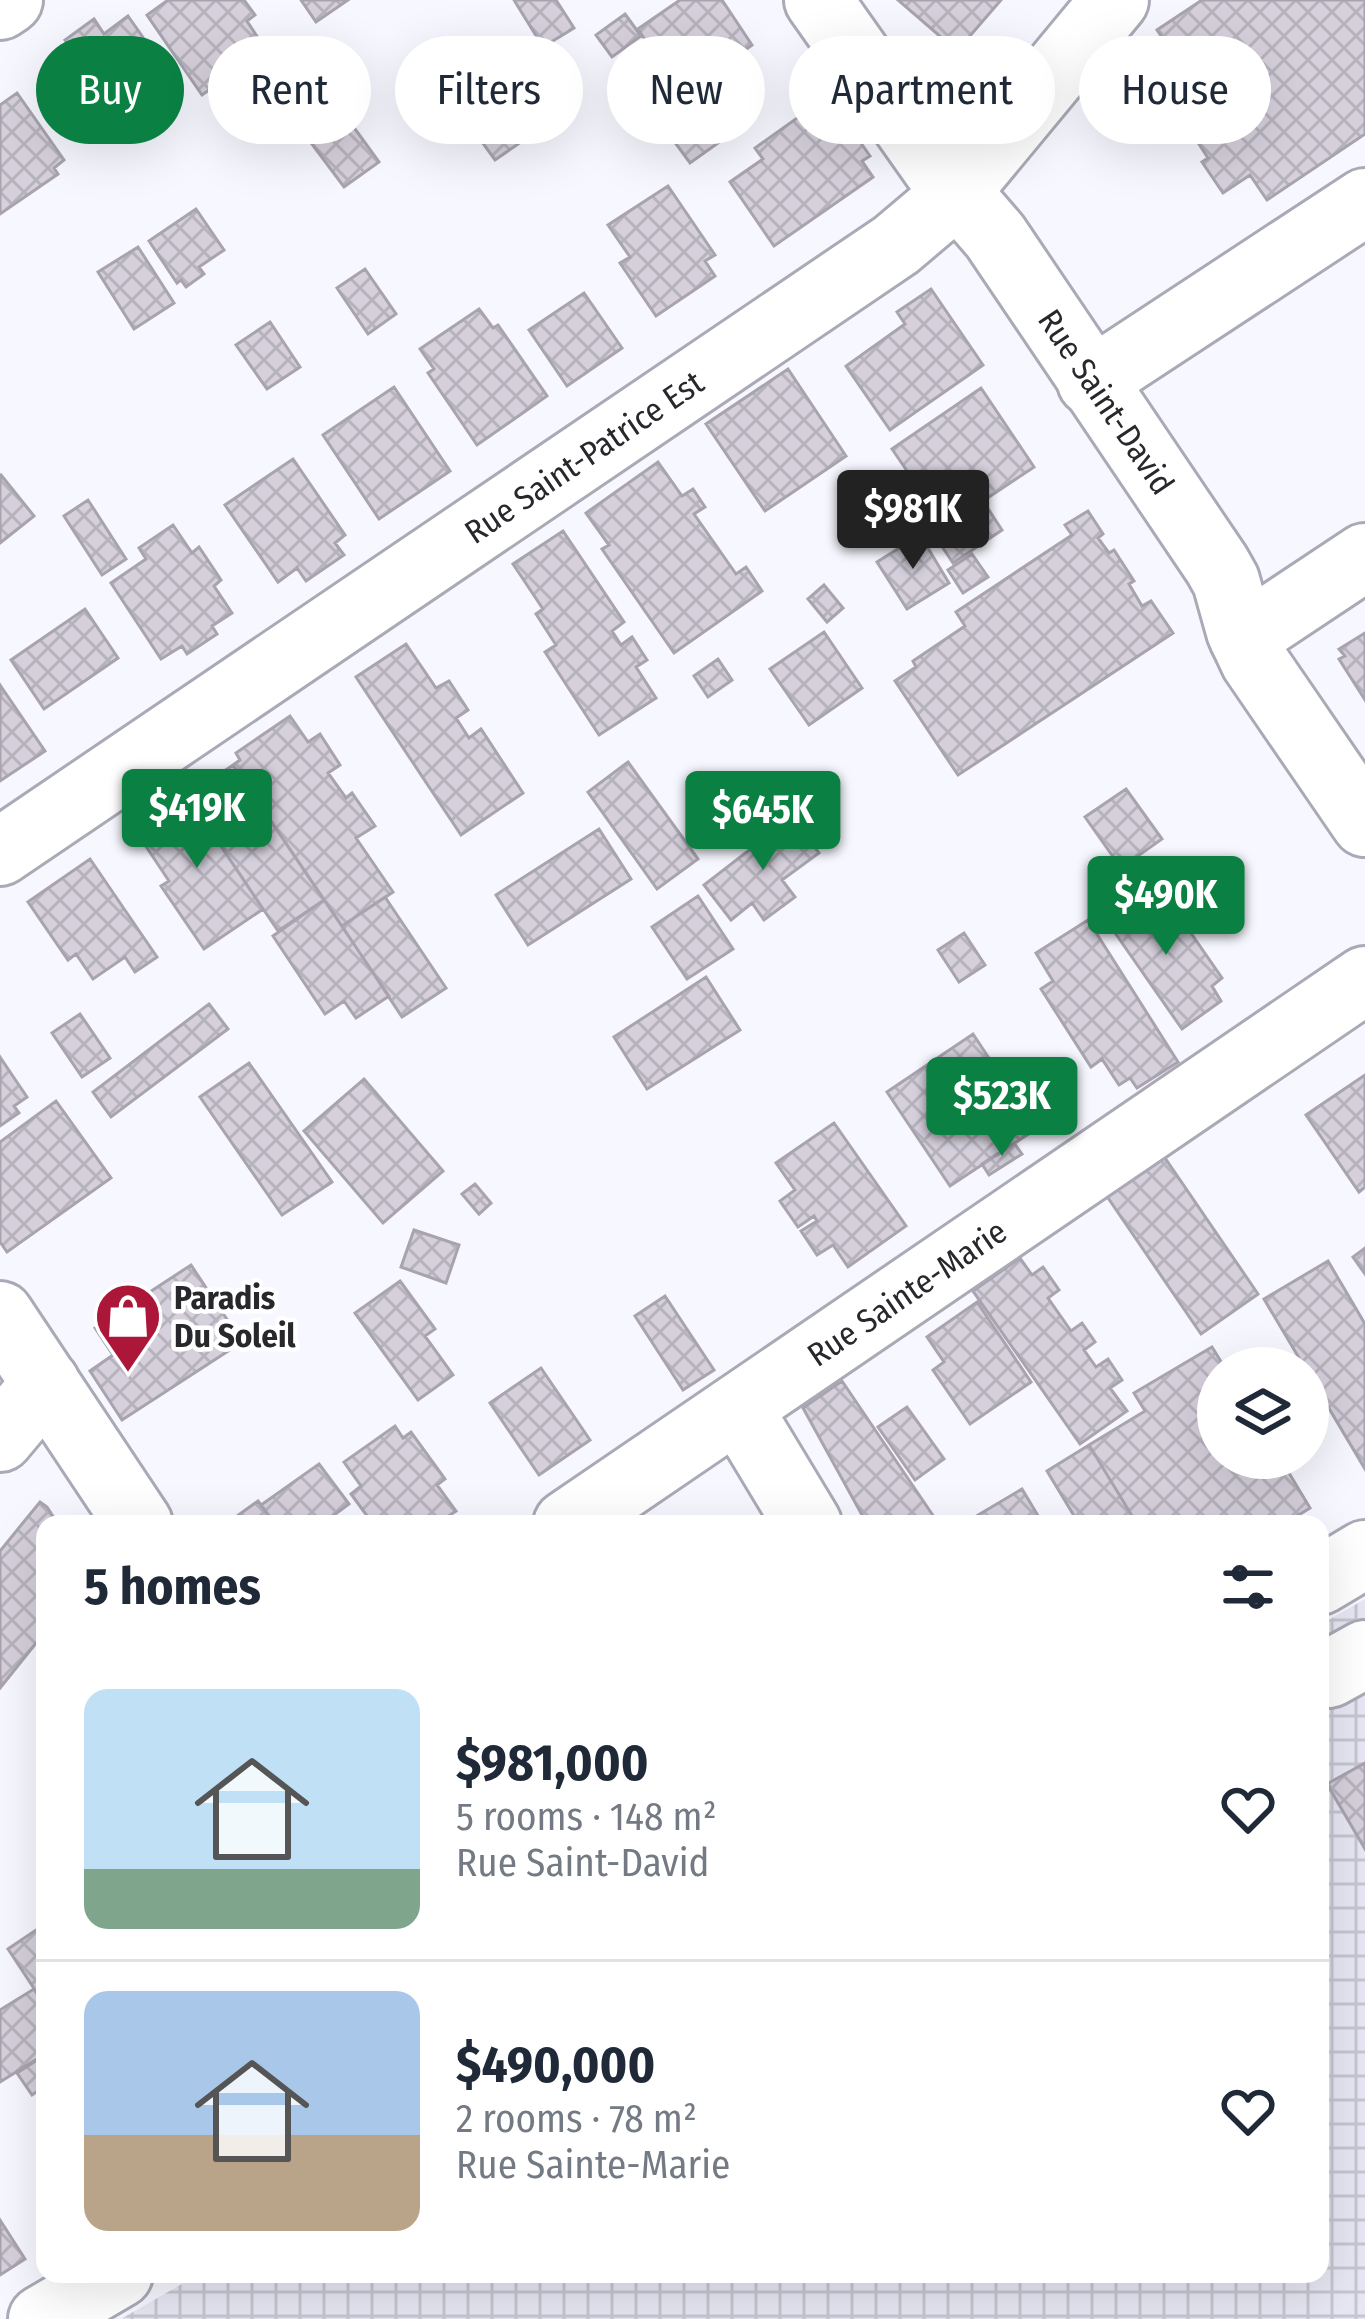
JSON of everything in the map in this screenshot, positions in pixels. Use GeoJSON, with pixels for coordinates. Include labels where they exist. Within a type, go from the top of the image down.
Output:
{"type":"FeatureCollection","features":[{"type":"Feature","properties":{"kind":"street"},"geometry":{"type":"LineString","coordinates":[[0,6],[9,0]]}},
{"type":"Feature","properties":{"kind":"street","name":"Rue Saint-David"},"geometry":{"type":"LineString","coordinates":[[818,0],[916,141],[995,236],[1217,565],[1254,661],[1365,823]]}},
{"type":"Feature","properties":{"kind":"street","name":"Rue Saint-Patrice Est"},"geometry":{"type":"LineString","coordinates":[[0,852],[872,262],[955,191],[1115,0]]}},
{"type":"Feature","properties":{"kind":"street"},"geometry":{"type":"LineString","coordinates":[[1091,382],[1365,202]]}},
{"type":"Feature","properties":{"kind":"street"},"geometry":{"type":"LineString","coordinates":[[1243,638],[1365,556]]}},
{"type":"Feature","properties":{"kind":"street","name":"Rue Sainte-Marie"},"geometry":{"type":"LineString","coordinates":[[580,1515],[1365,980]]}},
{"type":"Feature","properties":{"kind":"street"},"geometry":{"type":"LineString","coordinates":[[0,1315],[133,1515]]}},
{"type":"Feature","properties":{"kind":"street"},"geometry":{"type":"LineString","coordinates":[[0,1438],[46,1383]]}},
{"type":"Feature","properties":{"kind":"street"},"geometry":{"type":"LineString","coordinates":[[737,1408],[802,1515]]}},
{"type":"Feature","properties":{"kind":"street"},"geometry":{"type":"LineString","coordinates":[[1329,1576],[1365,1555]]}},
{"type":"Feature","properties":{"kind":"street"},"geometry":{"type":"LineString","coordinates":[[42,2319],[104,2283]]}},
{"type":"Feature","properties":{"kind":"shaded area"},"geometry":{"type":"Polygon","coordinates":[[[1365,1599],[1365,2319],[121,2319],[183,2283],[1329,2283],[1329,1620],[1365,1599]]]}},
{"type":"Feature","properties":{"kind":"building"},"geometry":{"type":"Polygon","coordinates":[[[168,0],[244,0],[255,15],[247,21],[257,36],[208,36],[208,91],[202,95],[184,69],[184,36],[161,36],[147,15],[168,0]]]}},
{"type":"Feature","properties":{"kind":"building"},"geometry":{"type":"Polygon","coordinates":[[[301,0],[348,0],[316,22],[301,0]]]}},
{"type":"Feature","properties":{"kind":"building"},"geometry":{"type":"Polygon","coordinates":[[[514,0],[556,0],[574,28],[561,36],[536,36],[514,0]]]}},
{"type":"Feature","properties":{"kind":"building"},"geometry":{"type":"Polygon","coordinates":[[[680,0],[722,0],[746,36],[643,36],[638,29],[680,0]]]}},
{"type":"Feature","properties":{"kind":"building"},"geometry":{"type":"Polygon","coordinates":[[[898,0],[1001,0],[970,36],[940,36],[898,0]]]}},
{"type":"Feature","properties":{"kind":"building"},"geometry":{"type":"Polygon","coordinates":[[[1202,0],[1365,0],[1365,134],[1267,200],[1250,175],[1223,193],[1202,162],[1208,158],[1199,144],[1271,144],[1271,36],[1161,36],[1157,30],[1202,0]]]}},
{"type":"Feature","properties":{"kind":"building"},"geometry":{"type":"Polygon","coordinates":[[[625,14],[641,36],[607,36],[607,50],[596,35],[625,14]]]}},
{"type":"Feature","properties":{"kind":"building"},"geometry":{"type":"Polygon","coordinates":[[[128,16],[142,36],[71,36],[94,19],[104,34],[128,16]]]}},
{"type":"Feature","properties":{"kind":"building"},"geometry":{"type":"Polygon","coordinates":[[[17,93],[36,120],[36,144],[53,144],[64,160],[54,168],[58,174],[0,214],[0,105],[17,93]]]}},
{"type":"Feature","properties":{"kind":"building"},"geometry":{"type":"Polygon","coordinates":[[[789,124],[789,144],[862,144],[870,156],[862,161],[873,177],[774,246],[730,182],[763,159],[755,148],[789,124]]]}},
{"type":"Feature","properties":{"kind":"building"},"geometry":{"type":"Polygon","coordinates":[[[312,144],[366,144],[379,162],[344,187],[312,144]]]}},
{"type":"Feature","properties":{"kind":"building"},"geometry":{"type":"Polygon","coordinates":[[[483,144],[518,144],[495,160],[483,144]]]}},
{"type":"Feature","properties":{"kind":"building"},"geometry":{"type":"Polygon","coordinates":[[[676,144],[717,144],[690,163],[676,144]]]}},
{"type":"Feature","properties":{"kind":"building"},"geometry":{"type":"Polygon","coordinates":[[[668,186],[715,255],[705,261],[715,276],[656,316],[620,263],[630,257],[608,225],[668,186]]]}},
{"type":"Feature","properties":{"kind":"building"},"geometry":{"type":"Polygon","coordinates":[[[196,209],[224,250],[199,267],[204,274],[186,287],[181,280],[177,283],[149,241],[196,209]]]}},
{"type":"Feature","properties":{"kind":"building"},"geometry":{"type":"Polygon","coordinates":[[[138,247],[174,303],[134,329],[98,272],[138,247]]]}},
{"type":"Feature","properties":{"kind":"building"},"geometry":{"type":"Polygon","coordinates":[[[365,269],[396,314],[368,334],[337,288],[365,269]]]}},
{"type":"Feature","properties":{"kind":"building"},"geometry":{"type":"Polygon","coordinates":[[[931,289],[983,365],[890,430],[846,366],[905,324],[897,312],[931,289]]]}},
{"type":"Feature","properties":{"kind":"building"},"geometry":{"type":"Polygon","coordinates":[[[584,293],[622,348],[567,386],[529,330],[584,293]]]}},
{"type":"Feature","properties":{"kind":"building"},"geometry":{"type":"Polygon","coordinates":[[[479,309],[493,328],[498,325],[547,396],[477,445],[428,373],[434,369],[420,349],[479,309]]]}},
{"type":"Feature","properties":{"kind":"building"},"geometry":{"type":"Polygon","coordinates":[[[270,322],[300,367],[267,389],[236,345],[270,322]]]}},
{"type":"Feature","properties":{"kind":"building"},"geometry":{"type":"Polygon","coordinates":[[[788,369],[846,456],[765,511],[706,424],[788,369]]]}},
{"type":"Feature","properties":{"kind":"building"},"geometry":{"type":"Polygon","coordinates":[[[394,387],[450,471],[379,519],[323,435],[394,387]]]}},
{"type":"Feature","properties":{"kind":"building"},"geometry":{"type":"Polygon","coordinates":[[[981,388],[1034,467],[983,501],[1002,530],[953,563],[929,527],[940,519],[892,449],[981,388]]]}},
{"type":"Feature","properties":{"kind":"building"},"geometry":{"type":"Polygon","coordinates":[[[293,459],[345,535],[335,543],[344,555],[306,581],[297,568],[278,582],[225,505],[293,459]]]}},
{"type":"Feature","properties":{"kind":"building"},"geometry":{"type":"Polygon","coordinates":[[[658,462],[682,496],[693,489],[705,507],[694,514],[736,574],[746,567],[762,591],[674,653],[602,549],[609,545],[586,513],[658,462]]]}},
{"type":"Feature","properties":{"kind":"building"},"geometry":{"type":"Polygon","coordinates":[[[0,476],[34,516],[0,543],[0,476]]]}},
{"type":"Feature","properties":{"kind":"building"},"geometry":{"type":"Polygon","coordinates":[[[88,500],[126,559],[102,575],[64,516],[88,500]]]}},
{"type":"Feature","properties":{"kind":"building"},"geometry":{"type":"Polygon","coordinates":[[[1088,511],[1103,534],[1098,538],[1109,553],[1114,550],[1134,581],[1129,584],[1142,606],[1151,601],[1173,633],[958,775],[895,681],[916,667],[913,661],[965,626],[956,612],[1072,535],[1065,525],[1088,511]]]}},
{"type":"Feature","properties":{"kind":"building"},"geometry":{"type":"Polygon","coordinates":[[[173,525],[192,553],[199,547],[221,580],[214,586],[232,613],[212,626],[217,634],[187,654],[182,646],[161,659],[111,583],[146,559],[139,548],[173,525]]]}},
{"type":"Feature","properties":{"kind":"building"},"geometry":{"type":"Polygon","coordinates":[[[563,531],[624,622],[612,631],[621,645],[632,637],[647,660],[636,667],[656,698],[599,735],[545,652],[556,645],[536,614],[543,609],[513,564],[563,531]]]}},
{"type":"Feature","properties":{"kind":"building"},"geometry":{"type":"Polygon","coordinates":[[[920,535],[949,583],[907,609],[877,562],[920,535]]]}},
{"type":"Feature","properties":{"kind":"building"},"geometry":{"type":"Polygon","coordinates":[[[972,554],[988,577],[963,593],[948,570],[972,554]]]}},
{"type":"Feature","properties":{"kind":"building"},"geometry":{"type":"Polygon","coordinates":[[[824,585],[843,608],[827,622],[808,599],[824,585]]]}},
{"type":"Feature","properties":{"kind":"building"},"geometry":{"type":"Polygon","coordinates":[[[85,609],[118,658],[44,709],[11,660],[85,609]]]}},
{"type":"Feature","properties":{"kind":"building"},"geometry":{"type":"Polygon","coordinates":[[[824,632],[862,688],[809,725],[770,669],[824,632]]]}},
{"type":"Feature","properties":{"kind":"building"},"geometry":{"type":"Polygon","coordinates":[[[1365,633],[1365,700],[1339,659],[1345,656],[1339,649],[1365,633]]]}},
{"type":"Feature","properties":{"kind":"building"},"geometry":{"type":"Polygon","coordinates":[[[406,644],[436,688],[449,681],[468,710],[456,718],[469,738],[481,729],[523,793],[461,835],[356,677],[406,644]]]}},
{"type":"Feature","properties":{"kind":"building"},"geometry":{"type":"Polygon","coordinates":[[[718,659],[732,680],[708,697],[694,676],[718,659]]]}},
{"type":"Feature","properties":{"kind":"building"},"geometry":{"type":"Polygon","coordinates":[[[0,685],[45,751],[0,781],[0,685]]]}},
{"type":"Feature","properties":{"kind":"building"},"geometry":{"type":"Polygon","coordinates":[[[290,716],[308,742],[320,734],[340,765],[328,773],[346,798],[352,793],[375,826],[356,838],[393,892],[342,926],[233,765],[240,760],[236,753],[290,716]]]}},
{"type":"Feature","properties":{"kind":"building"},"geometry":{"type":"Polygon","coordinates":[[[628,762],[698,859],[657,889],[588,792],[628,762]]]}},
{"type":"Feature","properties":{"kind":"building"},"geometry":{"type":"Polygon","coordinates":[[[233,765],[324,900],[278,931],[187,796],[233,765]]]}},
{"type":"Feature","properties":{"kind":"building"},"geometry":{"type":"Polygon","coordinates":[[[1126,789],[1162,839],[1121,868],[1085,817],[1126,789]]]}},
{"type":"Feature","properties":{"kind":"building"},"geometry":{"type":"Polygon","coordinates":[[[185,792],[263,909],[204,949],[161,886],[169,881],[133,827],[185,792]]]}},
{"type":"Feature","properties":{"kind":"building"},"geometry":{"type":"Polygon","coordinates":[[[792,817],[819,853],[782,880],[795,897],[764,920],[752,903],[731,920],[704,885],[792,817]]]}},
{"type":"Feature","properties":{"kind":"building"},"geometry":{"type":"Polygon","coordinates":[[[599,829],[631,879],[528,945],[496,895],[599,829]]]}},
{"type":"Feature","properties":{"kind":"building"},"geometry":{"type":"Polygon","coordinates":[[[90,859],[157,957],[135,972],[125,957],[93,979],[76,954],[68,960],[28,902],[90,859]]]}},
{"type":"Feature","properties":{"kind":"building"},"geometry":{"type":"Polygon","coordinates":[[[1126,887],[1154,929],[1177,913],[1222,978],[1212,986],[1221,1001],[1182,1029],[1097,907],[1126,887]]]}},
{"type":"Feature","properties":{"kind":"building"},"geometry":{"type":"Polygon","coordinates":[[[698,896],[733,949],[687,979],[652,927],[698,896]]]}},
{"type":"Feature","properties":{"kind":"building"},"geometry":{"type":"Polygon","coordinates":[[[385,897],[446,988],[402,1017],[342,926],[385,897]]]}},
{"type":"Feature","properties":{"kind":"building"},"geometry":{"type":"Polygon","coordinates":[[[324,900],[389,996],[356,1018],[344,1001],[325,1014],[273,936],[324,900]]]}},
{"type":"Feature","properties":{"kind":"building"},"geometry":{"type":"Polygon","coordinates":[[[1088,920],[1178,1062],[1137,1088],[1130,1078],[1119,1085],[1102,1059],[1091,1067],[1041,989],[1053,981],[1036,953],[1088,920]]]}},
{"type":"Feature","properties":{"kind":"building"},"geometry":{"type":"Polygon","coordinates":[[[964,933],[985,965],[959,982],[938,950],[964,933]]]}},
{"type":"Feature","properties":{"kind":"building"},"geometry":{"type":"Polygon","coordinates":[[[706,977],[740,1030],[647,1089],[614,1037],[706,977]]]}},
{"type":"Feature","properties":{"kind":"building"},"geometry":{"type":"Polygon","coordinates":[[[209,1004],[228,1029],[111,1117],[93,1092],[209,1004]]]}},
{"type":"Feature","properties":{"kind":"building"},"geometry":{"type":"Polygon","coordinates":[[[80,1014],[110,1058],[82,1077],[52,1033],[80,1014]]]}},
{"type":"Feature","properties":{"kind":"building"},"geometry":{"type":"Polygon","coordinates":[[[973,1034],[1036,1129],[950,1186],[887,1092],[973,1034]]]}},
{"type":"Feature","properties":{"kind":"building"},"geometry":{"type":"Polygon","coordinates":[[[0,1057],[27,1097],[14,1106],[19,1113],[0,1126],[0,1057]]]}},
{"type":"Feature","properties":{"kind":"building"},"geometry":{"type":"Polygon","coordinates":[[[249,1063],[332,1182],[282,1215],[200,1097],[249,1063]]]}},
{"type":"Feature","properties":{"kind":"building"},"geometry":{"type":"Polygon","coordinates":[[[1365,1075],[1365,1187],[1359,1192],[1306,1115],[1365,1075]]]}},
{"type":"Feature","properties":{"kind":"building"},"geometry":{"type":"Polygon","coordinates":[[[364,1079],[443,1171],[383,1223],[304,1131],[364,1079]]]}},
{"type":"Feature","properties":{"kind":"building"},"geometry":{"type":"Polygon","coordinates":[[[56,1101],[111,1178],[7,1252],[0,1242],[0,1142],[56,1101]]]}},
{"type":"Feature","properties":{"kind":"building"},"geometry":{"type":"Polygon","coordinates":[[[834,1123],[906,1226],[848,1267],[833,1245],[817,1255],[801,1231],[817,1221],[814,1216],[798,1227],[780,1201],[795,1190],[776,1163],[834,1123]]]}},
{"type":"Feature","properties":{"kind":"building"},"geometry":{"type":"Polygon","coordinates":[[[1014,1143],[1022,1154],[989,1175],[982,1164],[1014,1143]]]}},
{"type":"Feature","properties":{"kind":"building"},"geometry":{"type":"Polygon","coordinates":[[[1163,1155],[1258,1294],[1201,1334],[1106,1195],[1163,1155]]]}},
{"type":"Feature","properties":{"kind":"building"},"geometry":{"type":"Polygon","coordinates":[[[475,1184],[491,1203],[479,1214],[462,1194],[475,1184]]]}},
{"type":"Feature","properties":{"kind":"building"},"geometry":{"type":"Polygon","coordinates":[[[414,1230],[459,1245],[446,1283],[401,1267],[414,1230]]]}},
{"type":"Feature","properties":{"kind":"building"},"geometry":{"type":"Polygon","coordinates":[[[1365,1248],[1365,1274],[1353,1257],[1365,1248]]]}},
{"type":"Feature","properties":{"kind":"building"},"geometry":{"type":"Polygon","coordinates":[[[1020,1258],[1032,1275],[1043,1267],[1059,1290],[1048,1298],[1071,1331],[1082,1323],[1095,1342],[1084,1350],[1096,1367],[1108,1359],[1122,1380],[1110,1388],[1127,1411],[1080,1444],[973,1291],[1020,1258]]]}},
{"type":"Feature","properties":{"kind":"building"},"geometry":{"type":"Polygon","coordinates":[[[1328,1261],[1365,1324],[1365,1469],[1329,1408],[1329,1347],[1293,1347],[1264,1299],[1328,1261]]]}},
{"type":"Feature","properties":{"kind":"building"},"geometry":{"type":"Polygon","coordinates":[[[191,1265],[242,1342],[122,1420],[90,1371],[113,1355],[95,1328],[191,1265]]]}},
{"type":"Feature","properties":{"kind":"building"},"geometry":{"type":"Polygon","coordinates":[[[400,1281],[435,1329],[425,1336],[453,1375],[418,1400],[355,1313],[400,1281]]]}},
{"type":"Feature","properties":{"kind":"building"},"geometry":{"type":"Polygon","coordinates":[[[665,1296],[714,1370],[683,1390],[635,1316],[665,1296]]]}},
{"type":"Feature","properties":{"kind":"building"},"geometry":{"type":"Polygon","coordinates":[[[977,1302],[1031,1382],[970,1424],[933,1370],[944,1362],[927,1337],[977,1302]]]}},
{"type":"Feature","properties":{"kind":"building"},"geometry":{"type":"Polygon","coordinates":[[[1197,1356],[1197,1479],[1293,1479],[1310,1508],[1299,1515],[1132,1515],[1089,1445],[1145,1411],[1134,1393],[1197,1356]]]}},
{"type":"Feature","properties":{"kind":"building"},"geometry":{"type":"Polygon","coordinates":[[[541,1368],[590,1440],[539,1475],[490,1403],[541,1368]]]}},
{"type":"Feature","properties":{"kind":"building"},"geometry":{"type":"Polygon","coordinates":[[[842,1381],[933,1515],[862,1515],[803,1408],[842,1381]]]}},
{"type":"Feature","properties":{"kind":"building"},"geometry":{"type":"Polygon","coordinates":[[[907,1407],[944,1459],[915,1480],[878,1427],[907,1407]]]}},
{"type":"Feature","properties":{"kind":"building"},"geometry":{"type":"Polygon","coordinates":[[[395,1426],[403,1438],[411,1432],[445,1479],[437,1485],[456,1511],[450,1515],[366,1515],[351,1494],[361,1486],[344,1462],[395,1426]]]}},
{"type":"Feature","properties":{"kind":"building"},"geometry":{"type":"Polygon","coordinates":[[[1089,1445],[1132,1515],[1074,1515],[1047,1471],[1089,1445]]]}},
{"type":"Feature","properties":{"kind":"building"},"geometry":{"type":"Polygon","coordinates":[[[319,1464],[349,1504],[334,1515],[268,1515],[261,1505],[319,1464]]]}},
{"type":"Feature","properties":{"kind":"building"},"geometry":{"type":"Polygon","coordinates":[[[1022,1489],[1038,1515],[978,1515],[1022,1489]]]}},
{"type":"Feature","properties":{"kind":"building"},"geometry":{"type":"Polygon","coordinates":[[[258,1501],[268,1515],[239,1515],[258,1501]]]}},
{"type":"Feature","properties":{"kind":"building"},"geometry":{"type":"Polygon","coordinates":[[[40,1502],[47,1507],[52,1515],[36,1515],[36,1643],[0,1688],[0,1551],[40,1502]]]}},
{"type":"Feature","properties":{"kind":"building"},"geometry":{"type":"Polygon","coordinates":[[[1365,1763],[1365,1849],[1329,1787],[1329,1783],[1365,1763]]]}},
{"type":"Feature","properties":{"kind":"building"},"geometry":{"type":"Polygon","coordinates":[[[36,1930],[36,1991],[8,1949],[36,1930]]]}},
{"type":"Feature","properties":{"kind":"building"},"geometry":{"type":"Polygon","coordinates":[[[34,1989],[36,1992],[36,2060],[0,2082],[0,2010],[34,1989]]]}},
{"type":"Feature","properties":{"kind":"building"},"geometry":{"type":"Polygon","coordinates":[[[36,2061],[36,2092],[32,2095],[17,2073],[36,2061]]]}},
{"type":"Feature","properties":{"kind":"building"},"geometry":{"type":"Polygon","coordinates":[[[0,2220],[25,2259],[0,2275],[0,2220]]]}},
{"type":"Feature","properties":{"kind":"place","name":"Paradis Du Soleil"},"geometry":{"type":"Point","coordinates":[128,1375]}}]}
